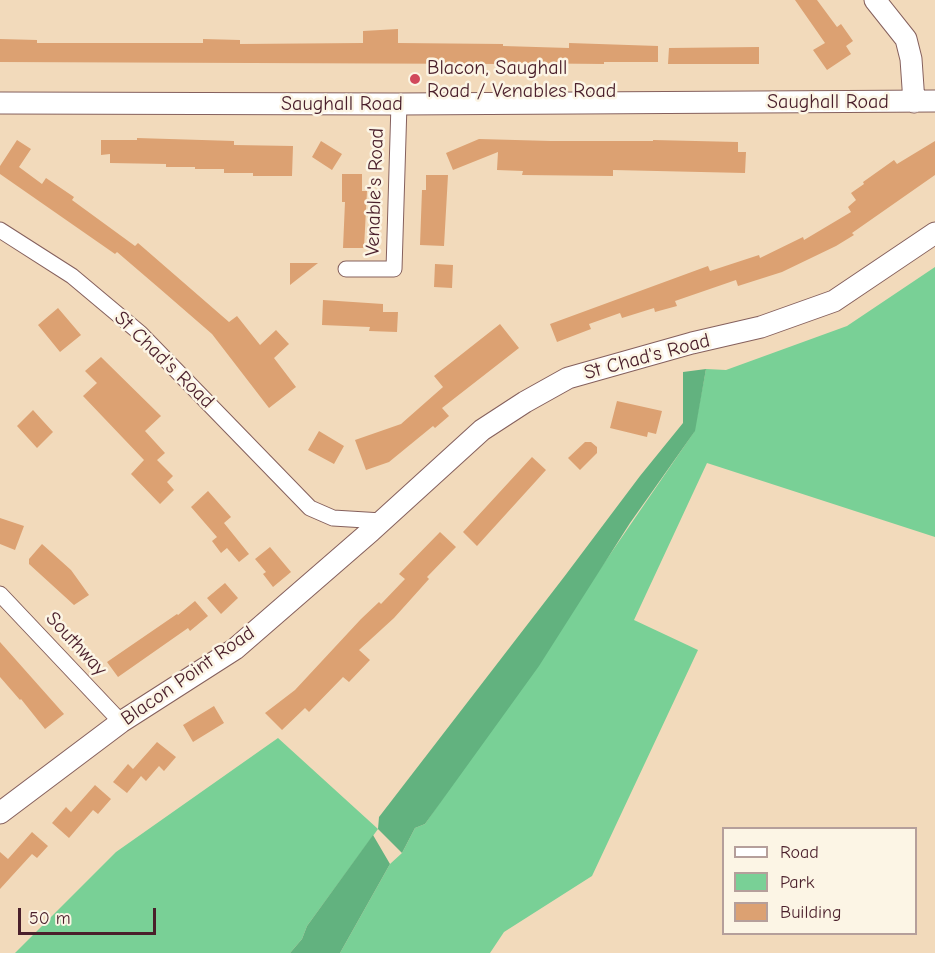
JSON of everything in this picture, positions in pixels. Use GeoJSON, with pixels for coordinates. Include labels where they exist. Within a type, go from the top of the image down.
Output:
{"type":"FeatureCollection","features":[{"type":"Feature","properties":{"kind":"street"},"geometry":{"type":"LineString","coordinates":[[875,0],[906,39],[925,101]]}},
{"type":"Feature","properties":{"kind":"street","name":"Saughall Road"},"geometry":{"type":"LineString","coordinates":[[0,104],[925,101]]}},
{"type":"Feature","properties":{"kind":"street","name":"Venable's Road"},"geometry":{"type":"LineString","coordinates":[[346,269],[394,269],[399,104]]}},
{"type":"Feature","properties":{"kind":"street","name":"St Chad's Road"},"geometry":{"type":"LineString","coordinates":[[0,231],[72,276],[140,333],[310,508],[333,518],[376,526],[482,430],[568,378],[692,343],[761,327],[834,301],[935,233]]}},
{"type":"Feature","properties":{"kind":"street","name":"Blacon Point Road"},"geometry":{"type":"LineString","coordinates":[[0,813],[121,722],[235,649],[376,526]]}},
{"type":"Feature","properties":{"kind":"street","name":"Southway"},"geometry":{"type":"LineString","coordinates":[[0,594],[121,722]]}},
{"type":"Feature","properties":{"kind":"green space"},"geometry":{"type":"Polygon","coordinates":[[[935,267],[935,537],[707,463],[634,620],[698,650],[592,876],[504,932],[490,953],[340,953],[390,864],[402,853],[415,828],[425,824],[694,432],[706,369],[726,370],[847,326],[935,267]]]}},
{"type":"Feature","properties":{"kind":"green space"},"geometry":{"type":"Polygon","coordinates":[[[706,369],[695,431],[630,523],[539,666],[425,824],[415,828],[402,853],[378,829],[379,817],[683,423],[683,372],[706,369]]]}},
{"type":"Feature","properties":{"kind":"green space"},"geometry":{"type":"Polygon","coordinates":[[[278,738],[378,829],[290,953],[15,953],[116,852],[278,738]]]}},
{"type":"Feature","properties":{"kind":"green space"},"geometry":{"type":"Polygon","coordinates":[[[373,835],[390,864],[340,953],[290,953],[302,939],[307,926],[373,835]]]}},
{"type":"Feature","properties":{"kind":"building"},"geometry":{"type":"Polygon","coordinates":[[[795,0],[817,0],[837,27],[841,24],[853,41],[846,46],[851,54],[827,70],[813,50],[825,43],[795,0]]]}},
{"type":"Feature","properties":{"kind":"building"},"geometry":{"type":"Polygon","coordinates":[[[398,29],[398,43],[503,44],[503,46],[569,48],[569,43],[658,46],[658,62],[503,64],[0,62],[0,39],[37,40],[37,43],[203,43],[203,39],[240,40],[240,44],[363,43],[363,31],[398,29]]]}},
{"type":"Feature","properties":{"kind":"building"},"geometry":{"type":"Polygon","coordinates":[[[759,47],[759,64],[668,64],[669,48],[759,47]]]}},
{"type":"Feature","properties":{"kind":"building"},"geometry":{"type":"Polygon","coordinates":[[[137,138],[234,141],[234,145],[293,146],[292,176],[253,176],[253,173],[224,173],[224,169],[166,167],[166,164],[110,163],[110,154],[101,155],[101,140],[137,140],[137,138]]]}},
{"type":"Feature","properties":{"kind":"building"},"geometry":{"type":"Polygon","coordinates":[[[479,139],[738,142],[738,152],[746,152],[745,173],[613,170],[613,176],[522,175],[523,171],[497,170],[498,152],[453,170],[446,153],[479,139]]]}},
{"type":"Feature","properties":{"kind":"building"},"geometry":{"type":"Polygon","coordinates":[[[17,140],[31,149],[19,167],[42,184],[46,178],[74,197],[72,200],[135,246],[138,243],[229,322],[237,316],[260,345],[276,330],[289,344],[274,358],[296,387],[269,408],[212,334],[117,252],[115,254],[0,174],[0,166],[17,140]]]}},
{"type":"Feature","properties":{"kind":"building"},"geometry":{"type":"Polygon","coordinates":[[[321,141],[342,154],[332,170],[312,157],[321,141]]]}},
{"type":"Feature","properties":{"kind":"building"},"geometry":{"type":"Polygon","coordinates":[[[935,141],[935,175],[836,246],[782,272],[738,286],[736,280],[675,301],[677,306],[655,312],[654,308],[622,318],[620,313],[589,324],[591,329],[557,342],[550,324],[708,266],[710,271],[759,255],[760,258],[803,237],[804,240],[851,212],[848,207],[856,200],[851,193],[864,184],[863,182],[894,160],[897,164],[935,141]]]}},
{"type":"Feature","properties":{"kind":"building"},"geometry":{"type":"Polygon","coordinates":[[[342,174],[362,174],[362,191],[367,191],[364,248],[343,248],[345,202],[342,202],[342,174]]]}},
{"type":"Feature","properties":{"kind":"building"},"geometry":{"type":"Polygon","coordinates":[[[426,175],[448,175],[444,246],[420,245],[422,190],[426,190],[426,175]]]}},
{"type":"Feature","properties":{"kind":"building"},"geometry":{"type":"Polygon","coordinates":[[[290,263],[318,263],[290,285],[290,263]]]}},
{"type":"Feature","properties":{"kind":"building"},"geometry":{"type":"Polygon","coordinates":[[[435,264],[453,265],[452,288],[434,287],[435,264]]]}},
{"type":"Feature","properties":{"kind":"building"},"geometry":{"type":"Polygon","coordinates":[[[323,300],[383,304],[383,312],[398,312],[397,332],[369,331],[370,327],[322,325],[323,300]]]}},
{"type":"Feature","properties":{"kind":"building"},"geometry":{"type":"Polygon","coordinates":[[[58,308],[81,335],[60,352],[38,325],[58,308]]]}},
{"type":"Feature","properties":{"kind":"building"},"geometry":{"type":"Polygon","coordinates":[[[500,324],[519,348],[442,408],[449,416],[435,428],[433,426],[389,462],[366,470],[355,440],[401,424],[443,387],[434,376],[500,324]]]}},
{"type":"Feature","properties":{"kind":"building"},"geometry":{"type":"Polygon","coordinates":[[[101,357],[161,416],[145,431],[165,453],[157,460],[173,476],[167,482],[174,490],[160,504],[131,474],[144,460],[83,396],[97,383],[85,371],[101,357]]]}},
{"type":"Feature","properties":{"kind":"building"},"geometry":{"type":"Polygon","coordinates":[[[617,401],[662,411],[656,434],[648,432],[647,437],[610,428],[617,401]]]}},
{"type":"Feature","properties":{"kind":"building"},"geometry":{"type":"Polygon","coordinates":[[[33,410],[53,432],[37,448],[17,426],[33,410]]]}},
{"type":"Feature","properties":{"kind":"building"},"geometry":{"type":"Polygon","coordinates":[[[319,431],[344,446],[334,464],[308,450],[319,431]]]}},
{"type":"Feature","properties":{"kind":"building"},"geometry":{"type":"Polygon","coordinates":[[[585,442],[591,442],[597,447],[597,453],[580,470],[568,458],[585,442]]]}},
{"type":"Feature","properties":{"kind":"building"},"geometry":{"type":"Polygon","coordinates":[[[532,457],[546,470],[477,546],[463,532],[532,457]]]}},
{"type":"Feature","properties":{"kind":"building"},"geometry":{"type":"Polygon","coordinates":[[[208,491],[231,517],[224,523],[249,554],[239,562],[227,548],[221,553],[212,541],[217,537],[191,507],[208,491]]]}},
{"type":"Feature","properties":{"kind":"building"},"geometry":{"type":"Polygon","coordinates":[[[0,518],[24,526],[15,550],[0,544],[0,518]]]}},
{"type":"Feature","properties":{"kind":"building"},"geometry":{"type":"Polygon","coordinates":[[[440,532],[456,547],[427,577],[429,579],[394,618],[359,650],[370,660],[349,682],[343,677],[309,712],[305,708],[282,730],[265,713],[295,690],[361,619],[379,602],[381,604],[405,579],[399,574],[440,532]]]}},
{"type":"Feature","properties":{"kind":"building"},"geometry":{"type":"Polygon","coordinates":[[[42,544],[71,570],[89,595],[74,605],[29,564],[29,559],[42,544]]]}},
{"type":"Feature","properties":{"kind":"building"},"geometry":{"type":"Polygon","coordinates":[[[270,547],[291,572],[273,587],[263,574],[266,572],[255,559],[270,547]]]}},
{"type":"Feature","properties":{"kind":"building"},"geometry":{"type":"Polygon","coordinates":[[[225,583],[238,598],[221,614],[207,598],[225,583]]]}},
{"type":"Feature","properties":{"kind":"building"},"geometry":{"type":"Polygon","coordinates":[[[195,601],[208,616],[190,631],[188,628],[118,677],[107,662],[178,615],[195,601]]]}},
{"type":"Feature","properties":{"kind":"building"},"geometry":{"type":"Polygon","coordinates":[[[0,642],[64,714],[45,729],[0,677],[0,642]]]}},
{"type":"Feature","properties":{"kind":"building"},"geometry":{"type":"Polygon","coordinates":[[[214,706],[224,723],[193,742],[183,725],[214,706]]]}},
{"type":"Feature","properties":{"kind":"building"},"geometry":{"type":"Polygon","coordinates":[[[157,742],[176,757],[164,771],[159,766],[146,781],[141,776],[127,793],[113,782],[128,764],[133,769],[157,742]]]}},
{"type":"Feature","properties":{"kind":"building"},"geometry":{"type":"Polygon","coordinates":[[[95,785],[111,799],[98,814],[93,810],[69,838],[52,823],[66,807],[71,812],[95,785]]]}},
{"type":"Feature","properties":{"kind":"building"},"geometry":{"type":"Polygon","coordinates":[[[32,832],[48,846],[37,858],[32,854],[0,889],[0,852],[8,859],[32,832]]]}},
{"type":"Feature","properties":{"kind":"place","name":"Blacon, Saughall Road / Venables Road"},"geometry":{"type":"Point","coordinates":[415,79]}}]}
